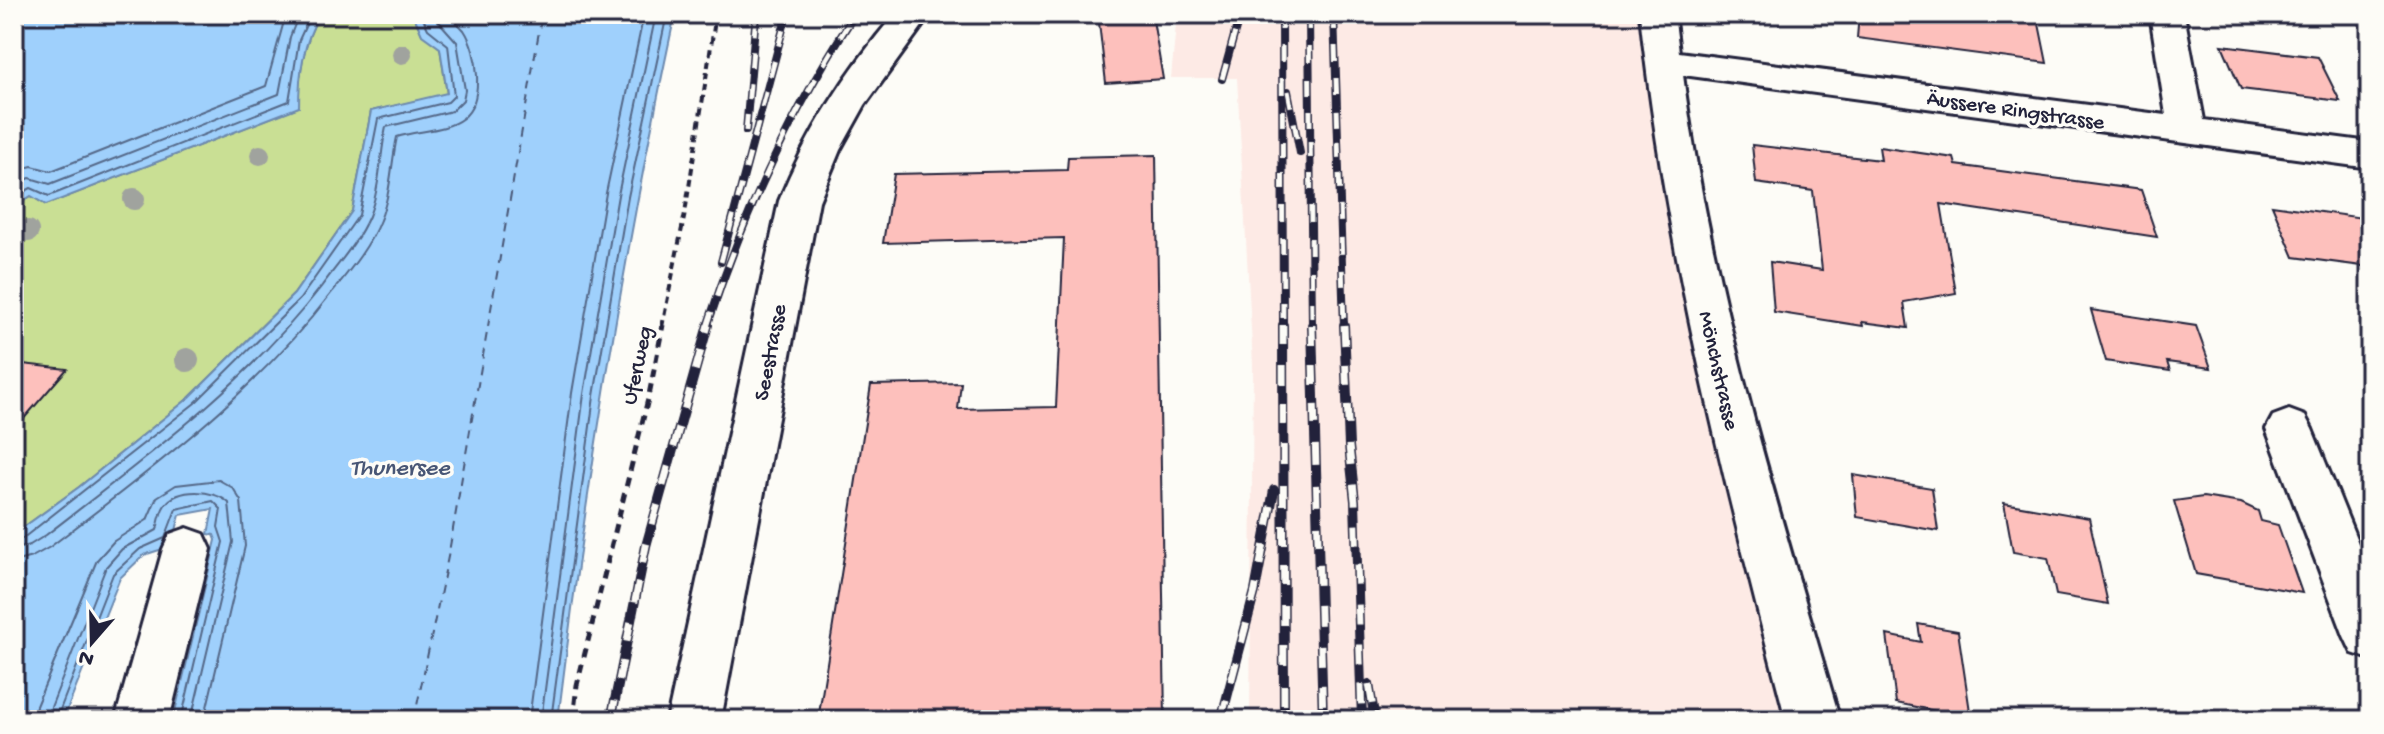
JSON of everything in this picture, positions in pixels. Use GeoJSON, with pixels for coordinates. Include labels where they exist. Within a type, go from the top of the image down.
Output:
{"type":"FeatureCollection","features":[{"type":"Feature","properties":{"kind":"street","name":"Seestrasse"},"geometry":{"type":"LineString","coordinates":[[694,720],[799,201],[828,135],[845,106],[914,14]]}},
{"type":"Feature","properties":{"kind":"street","name":"Mönchstrasse"},"geometry":{"type":"LineString","coordinates":[[1657,14],[1685,212],[1729,412],[1813,720]]}},
{"type":"Feature","properties":{"kind":"street"},"geometry":{"type":"LineString","coordinates":[[2167,14],[2187,131]]}},
{"type":"Feature","properties":{"kind":"street","name":"Äussere Ringstrasse"},"geometry":{"type":"LineString","coordinates":[[1662,61],[2370,155]]}},
{"type":"Feature","properties":{"kind":"street"},"geometry":{"type":"LineString","coordinates":[[2289,429],[2370,636]]}},
{"type":"Feature","properties":{"kind":"street"},"geometry":{"type":"LineString","coordinates":[[142,720],[187,549]]}},
{"type":"Feature","properties":{"kind":"path","name":"Uferweg"},"geometry":{"type":"LineString","coordinates":[[573,720],[577,685],[649,395],[685,213],[716,14]]}},
{"type":"Feature","properties":{"kind":"shaded area"},"geometry":{"type":"Polygon","coordinates":[[[1177,14],[1657,14],[1813,720],[1250,720],[1253,365],[1237,78],[1171,78],[1177,14]]]}},
{"type":"Feature","properties":{"kind":"green space"},"geometry":{"type":"Polygon","coordinates":[[[320,14],[413,14],[422,34],[440,48],[447,94],[371,111],[352,211],[294,294],[190,397],[79,487],[14,534],[14,207],[31,196],[46,205],[298,107],[303,59],[320,14]]]}},
{"type":"Feature","properties":{"kind":"water"},"geometry":{"type":"Polygon","coordinates":[[[14,14],[320,14],[303,59],[299,107],[46,205],[31,196],[14,207],[14,14]]]}},
{"type":"Feature","properties":{"kind":"water","name":"Thunersee"},"geometry":{"type":"Polygon","coordinates":[[[413,14],[675,14],[608,366],[558,720],[173,720],[216,540],[214,535],[208,534],[213,509],[180,515],[172,546],[144,555],[120,578],[63,720],[14,720],[14,534],[79,487],[190,397],[294,294],[352,211],[371,111],[447,93],[440,48],[422,35],[413,14]]]}},
{"type":"Feature","properties":{"kind":"building"},"geometry":{"type":"Polygon","coordinates":[[[1098,14],[1152,14],[1163,79],[1106,83],[1098,14]]]}},
{"type":"Feature","properties":{"kind":"building"},"geometry":{"type":"Polygon","coordinates":[[[1859,14],[2037,14],[2047,63],[1857,38],[1859,14]]]}},
{"type":"Feature","properties":{"kind":"building"},"geometry":{"type":"Polygon","coordinates":[[[2222,45],[2318,57],[2340,101],[2241,89],[2222,45]]]}},
{"type":"Feature","properties":{"kind":"building"},"geometry":{"type":"Polygon","coordinates":[[[1752,145],[1881,160],[1879,147],[1954,158],[1956,165],[2141,190],[2157,237],[1941,204],[1956,293],[1904,302],[1908,328],[1862,322],[1863,326],[1774,312],[1770,262],[1822,270],[1813,191],[1756,183],[1752,145]]]}},
{"type":"Feature","properties":{"kind":"building"},"geometry":{"type":"Polygon","coordinates":[[[1156,155],[1165,720],[818,720],[871,385],[961,383],[958,409],[1056,407],[1064,238],[883,243],[894,174],[1067,170],[1068,157],[1156,155]]]}},
{"type":"Feature","properties":{"kind":"building"},"geometry":{"type":"Polygon","coordinates":[[[2272,205],[2370,219],[2370,267],[2294,257],[2272,205]]]}},
{"type":"Feature","properties":{"kind":"building"},"geometry":{"type":"Polygon","coordinates":[[[2091,310],[2196,326],[2211,368],[2167,362],[2170,371],[2106,361],[2091,310]]]}},
{"type":"Feature","properties":{"kind":"building"},"geometry":{"type":"Polygon","coordinates":[[[14,363],[67,369],[14,430],[14,363]]]}},
{"type":"Feature","properties":{"kind":"building"},"geometry":{"type":"Polygon","coordinates":[[[1853,475],[1932,488],[1938,531],[1857,517],[1853,475]]]}},
{"type":"Feature","properties":{"kind":"building"},"geometry":{"type":"Polygon","coordinates":[[[2203,497],[2241,503],[2258,511],[2261,521],[2278,525],[2302,593],[2196,574],[2174,501],[2203,497]]]}},
{"type":"Feature","properties":{"kind":"building"},"geometry":{"type":"Polygon","coordinates":[[[2004,503],[2089,518],[2108,604],[2056,595],[2048,558],[2013,552],[2004,503]]]}},
{"type":"Feature","properties":{"kind":"building"},"geometry":{"type":"Polygon","coordinates":[[[1918,624],[1958,631],[1971,718],[1896,703],[1887,635],[1921,642],[1918,624]]]}},
{"type":"Feature","properties":{"kind":"ferry route"},"geometry":{"type":"LineString","coordinates":[[414,720],[449,552],[542,14]]}},
{"type":"Feature","properties":{"kind":"railway"},"geometry":{"type":"LineString","coordinates":[[746,131],[756,14]]}},
{"type":"Feature","properties":{"kind":"railway"},"geometry":{"type":"LineString","coordinates":[[721,262],[787,14]]}},
{"type":"Feature","properties":{"kind":"railway"},"geometry":{"type":"LineString","coordinates":[[707,327],[736,245],[770,165],[810,88],[855,14]]}},
{"type":"Feature","properties":{"kind":"railway"},"geometry":{"type":"LineString","coordinates":[[1222,79],[1240,14]]}},
{"type":"Feature","properties":{"kind":"railway"},"geometry":{"type":"LineString","coordinates":[[1282,14],[1283,327]]}},
{"type":"Feature","properties":{"kind":"railway"},"geometry":{"type":"LineString","coordinates":[[1309,14],[1312,327]]}},
{"type":"Feature","properties":{"kind":"railway"},"geometry":{"type":"LineString","coordinates":[[1334,14],[1344,327]]}},
{"type":"Feature","properties":{"kind":"railway"},"geometry":{"type":"LineString","coordinates":[[1288,91],[1300,153]]}},
{"type":"Feature","properties":{"kind":"railway"},"geometry":{"type":"LineString","coordinates":[[611,720],[646,546],[708,325]]}},
{"type":"Feature","properties":{"kind":"railway"},"geometry":{"type":"LineString","coordinates":[[1283,325],[1284,720]]}},
{"type":"Feature","properties":{"kind":"railway"},"geometry":{"type":"LineString","coordinates":[[1312,325],[1323,720]]}},
{"type":"Feature","properties":{"kind":"railway"},"geometry":{"type":"LineString","coordinates":[[1344,325],[1349,446],[1355,501],[1362,720]]}},
{"type":"Feature","properties":{"kind":"railway"},"geometry":{"type":"LineString","coordinates":[[1221,720],[1255,591],[1274,490]]}},
{"type":"Feature","properties":{"kind":"railway"},"geometry":{"type":"LineString","coordinates":[[1369,684],[1375,720]]}}]}
